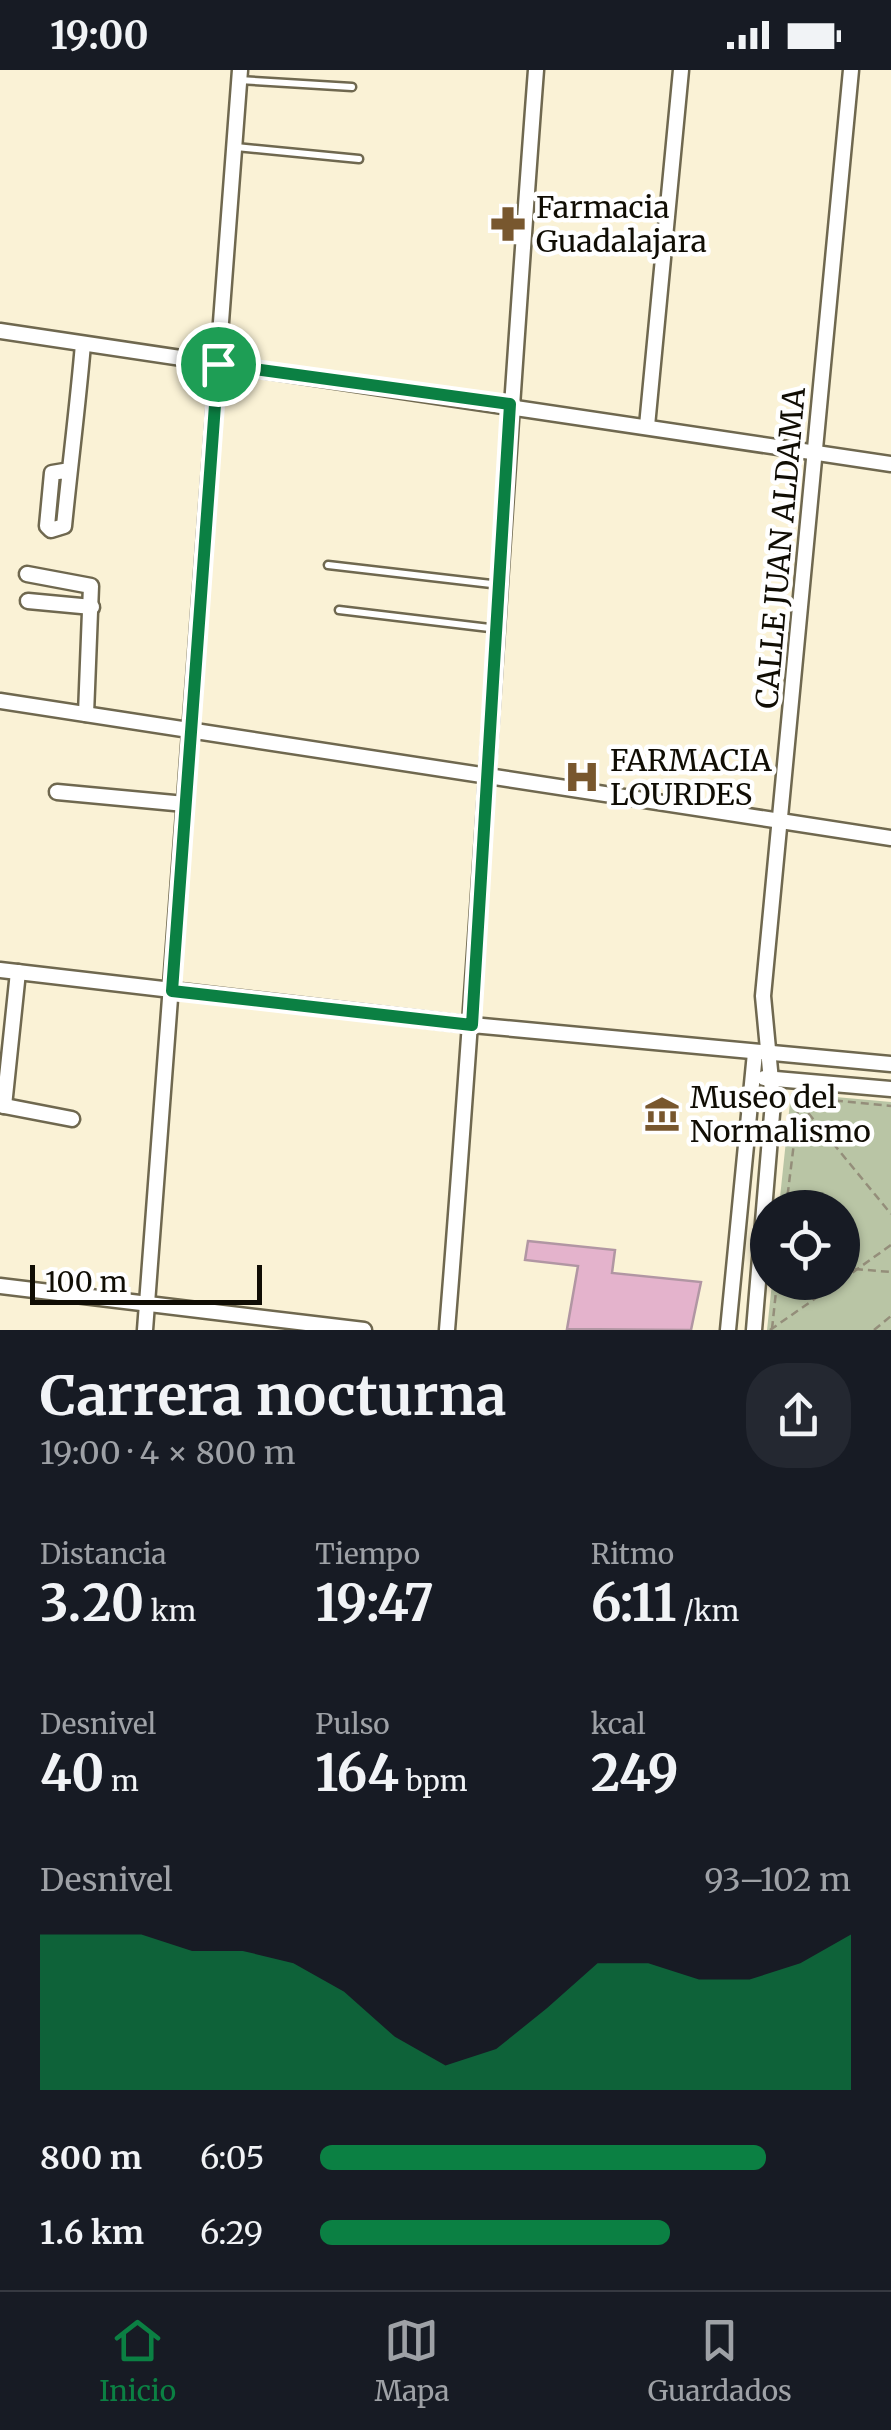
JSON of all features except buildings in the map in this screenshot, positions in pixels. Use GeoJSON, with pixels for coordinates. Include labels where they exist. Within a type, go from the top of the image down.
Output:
{"type":"FeatureCollection","features":[{"type":"Feature","properties":{"kind":"street"},"geometry":{"type":"LineString","coordinates":[[447,1330],[490,776],[510,404],[536,70]]}},
{"type":"Feature","properties":{"kind":"street"},"geometry":{"type":"LineString","coordinates":[[647,426],[681,70]]}},
{"type":"Feature","properties":{"kind":"street","name":"CALLE JUAN ALDAMA"},"geometry":{"type":"LineString","coordinates":[[728,1330],[754,1077],[762,1054],[762,996],[818,453],[851,70]]}},
{"type":"Feature","properties":{"kind":"street"},"geometry":{"type":"LineString","coordinates":[[145,1330],[240,75]]}},
{"type":"Feature","properties":{"kind":"street"},"geometry":{"type":"LineString","coordinates":[[0,331],[510,404],[891,464]]}},
{"type":"Feature","properties":{"kind":"street"},"geometry":{"type":"LineString","coordinates":[[70,470],[83,344]]}},
{"type":"Feature","properties":{"kind":"street"},"geometry":{"type":"LineString","coordinates":[[27,574],[90,584],[86,714]]}},
{"type":"Feature","properties":{"kind":"street"},"geometry":{"type":"LineString","coordinates":[[28,602],[92,608]]}},
{"type":"Feature","properties":{"kind":"street"},"geometry":{"type":"LineString","coordinates":[[0,701],[891,838]]}},
{"type":"Feature","properties":{"kind":"street"},"geometry":{"type":"LineString","coordinates":[[57,792],[185,804]]}},
{"type":"Feature","properties":{"kind":"street"},"geometry":{"type":"LineString","coordinates":[[0,970],[472,1025],[891,1064]]}},
{"type":"Feature","properties":{"kind":"street"},"geometry":{"type":"LineString","coordinates":[[18,972],[2,1106],[72,1119]]}},
{"type":"Feature","properties":{"kind":"street","name":"CALLE JUAN ALDAMA"},"geometry":{"type":"LineString","coordinates":[[754,1330],[772,1079],[762,1054]]}},
{"type":"Feature","properties":{"kind":"street"},"geometry":{"type":"LineString","coordinates":[[754,1077],[891,1089]]}},
{"type":"Feature","properties":{"kind":"street"},"geometry":{"type":"LineString","coordinates":[[0,1286],[364,1330]]}},
{"type":"Feature","properties":{"kind":"lane"},"geometry":{"type":"LineString","coordinates":[[240,75],[352,88]]}},
{"type":"Feature","properties":{"kind":"lane"},"geometry":{"type":"LineString","coordinates":[[234,147],[359,159]]}},
{"type":"Feature","properties":{"kind":"lane"},"geometry":{"type":"LineString","coordinates":[[328,565],[502,585]]}},
{"type":"Feature","properties":{"kind":"lane"},"geometry":{"type":"LineString","coordinates":[[339,610],[499,629]]}},
{"type":"Feature","properties":{"kind":"path"},"geometry":{"type":"LineString","coordinates":[[799,1102],[818,1099],[891,1106]]}},
{"type":"Feature","properties":{"kind":"path"},"geometry":{"type":"LineString","coordinates":[[788,1190],[799,1102]]}},
{"type":"Feature","properties":{"kind":"path"},"geometry":{"type":"LineString","coordinates":[[799,1102],[891,1214]]}},
{"type":"Feature","properties":{"kind":"path"},"geometry":{"type":"LineString","coordinates":[[860,1268],[891,1245]]}},
{"type":"Feature","properties":{"kind":"path"},"geometry":{"type":"LineString","coordinates":[[860,1269],[891,1272]]}},
{"type":"Feature","properties":{"kind":"path"},"geometry":{"type":"LineString","coordinates":[[771,1329],[775,1300]]}},
{"type":"Feature","properties":{"kind":"path"},"geometry":{"type":"LineString","coordinates":[[771,1329],[813,1300]]}},
{"type":"Feature","properties":{"kind":"path"},"geometry":{"type":"LineString","coordinates":[[874,1330],[891,1316]]}},
{"type":"Feature","properties":{"kind":"green space"},"geometry":{"type":"Polygon","coordinates":[[[791,1093],[891,1102],[891,1330],[767,1330],[770,1300],[860,1300],[860,1190],[781,1190],[791,1093]]]}},
{"type":"Feature","properties":{"kind":"place","name":"Farmacia Guadalajara"},"geometry":{"type":"Point","coordinates":[508,224]}},
{"type":"Feature","properties":{"kind":"place","name":"FARMACIA LOURDES"},"geometry":{"type":"Point","coordinates":[582,777]}},
{"type":"Feature","properties":{"kind":"place","name":"Museo del Normalismo"},"geometry":{"type":"Point","coordinates":[662,1114]}},
{"type":"Feature","properties":{"kind":"route"},"geometry":{"type":"LineString","coordinates":[[218,364],[510,404],[502,585],[472,1025],[172,991],[218,364]]}}]}
